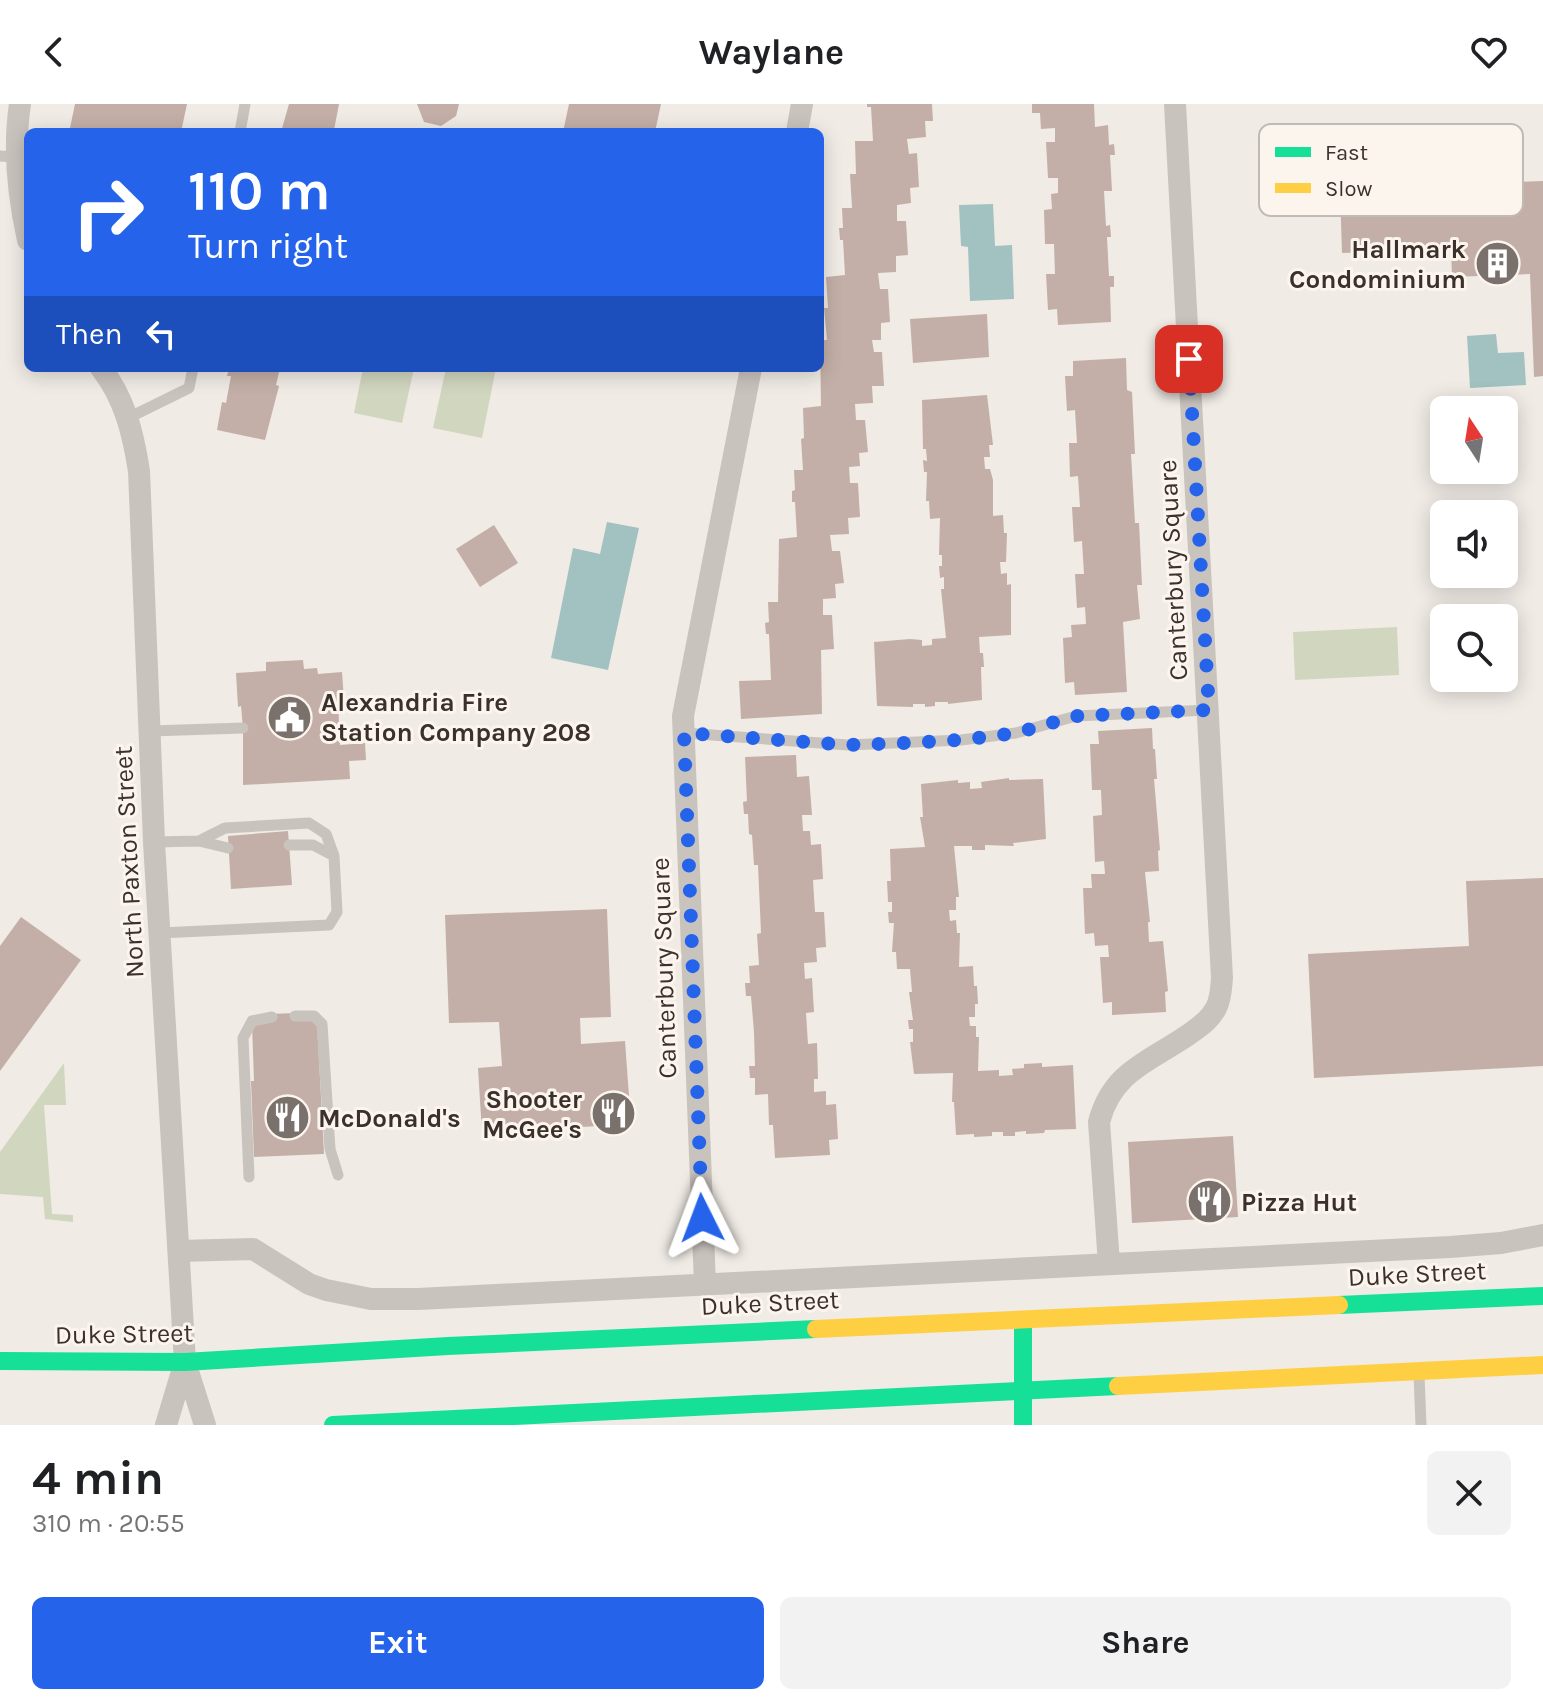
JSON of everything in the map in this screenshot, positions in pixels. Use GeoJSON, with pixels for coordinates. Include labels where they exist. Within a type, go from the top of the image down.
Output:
{"type":"FeatureCollection","features":[{"type":"Feature","properties":{"kind":"main road","name":"Duke Street"},"geometry":{"type":"LineString","coordinates":[[0,1361],[185,1362],[448,1346],[1543,1296]]}},
{"type":"Feature","properties":{"kind":"main road"},"geometry":{"type":"LineString","coordinates":[[1023,1320],[1023,1425]]}},
{"type":"Feature","properties":{"kind":"main road"},"geometry":{"type":"LineString","coordinates":[[333,1425],[607,1418],[1023,1392],[1543,1365]]}},
{"type":"Feature","properties":{"kind":"street"},"geometry":{"type":"LineString","coordinates":[[20,104],[8,157],[24,223]]}},
{"type":"Feature","properties":{"kind":"street"},"geometry":{"type":"LineString","coordinates":[[798,128],[802,104]]}},
{"type":"Feature","properties":{"kind":"street","name":"Canterbury Square"},"geometry":{"type":"LineString","coordinates":[[1109,1264],[1099,1122],[1104,1101],[1115,1085],[1141,1063],[1181,1041],[1208,1020],[1220,997],[1222,978],[1175,104]]}},
{"type":"Feature","properties":{"kind":"street","name":"North Paxton Street"},"geometry":{"type":"LineString","coordinates":[[104,372],[128,418],[139,471],[154,842],[185,1362],[205,1425]]}},
{"type":"Feature","properties":{"kind":"street","name":"Canterbury Square"},"geometry":{"type":"LineString","coordinates":[[705,1285],[683,716],[750,372]]}},
{"type":"Feature","properties":{"kind":"street","name":"Duke Street"},"geometry":{"type":"LineString","coordinates":[[179,1251],[253,1249],[309,1284],[371,1299],[418,1299],[1450,1247],[1501,1243],[1543,1235]]}},
{"type":"Feature","properties":{"kind":"street","name":"North Paxton Street"},"geometry":{"type":"LineString","coordinates":[[166,1425],[185,1362]]}},
{"type":"Feature","properties":{"kind":"lane"},"geometry":{"type":"LineString","coordinates":[[241,128],[245,104]]}},
{"type":"Feature","properties":{"kind":"lane"},"geometry":{"type":"LineString","coordinates":[[128,418],[189,388],[192,372]]}},
{"type":"Feature","properties":{"kind":"lane"},"geometry":{"type":"LineString","coordinates":[[684,733],[848,745],[904,743],[1016,733],[1076,716],[1209,710]]}},
{"type":"Feature","properties":{"kind":"lane"},"geometry":{"type":"LineString","coordinates":[[150,731],[243,728]]}},
{"type":"Feature","properties":{"kind":"lane"},"geometry":{"type":"LineString","coordinates":[[160,933],[329,925],[337,912],[334,856],[326,834],[309,823],[225,828],[199,841]]}},
{"type":"Feature","properties":{"kind":"lane"},"geometry":{"type":"LineString","coordinates":[[154,842],[199,841],[228,848]]}},
{"type":"Feature","properties":{"kind":"lane"},"geometry":{"type":"LineString","coordinates":[[289,845],[313,845],[334,856]]}},
{"type":"Feature","properties":{"kind":"lane"},"geometry":{"type":"LineString","coordinates":[[295,1016],[314,1016],[322,1024],[330,1149],[338,1175]]}},
{"type":"Feature","properties":{"kind":"lane"},"geometry":{"type":"LineString","coordinates":[[249,1177],[243,1038],[252,1021],[272,1017]]}},
{"type":"Feature","properties":{"kind":"lane"},"geometry":{"type":"LineString","coordinates":[[1419,1371],[1421,1425]]}},
{"type":"Feature","properties":{"kind":"green space"},"geometry":{"type":"Polygon","coordinates":[[[362,372],[413,372],[402,423],[354,413],[362,372]]]}},
{"type":"Feature","properties":{"kind":"green space"},"geometry":{"type":"Polygon","coordinates":[[[445,372],[495,372],[482,438],[433,428],[445,372]]]}},
{"type":"Feature","properties":{"kind":"green space"},"geometry":{"type":"Polygon","coordinates":[[[1397,627],[1399,675],[1295,680],[1293,632],[1397,627]]]}},
{"type":"Feature","properties":{"kind":"green space"},"geometry":{"type":"Polygon","coordinates":[[[64,1063],[66,1105],[44,1105],[52,1214],[73,1215],[73,1222],[45,1219],[43,1197],[0,1194],[0,1152],[64,1063]]]}},
{"type":"Feature","properties":{"kind":"water"},"geometry":{"type":"Polygon","coordinates":[[[993,204],[995,246],[1012,245],[1014,299],[970,301],[968,247],[961,246],[959,205],[993,204]]]}},
{"type":"Feature","properties":{"kind":"water"},"geometry":{"type":"Polygon","coordinates":[[[1496,334],[1498,353],[1524,352],[1526,385],[1470,388],[1467,336],[1496,334]]]}},
{"type":"Feature","properties":{"kind":"water"},"geometry":{"type":"Polygon","coordinates":[[[607,522],[639,528],[608,670],[551,658],[573,548],[600,554],[607,522]]]}},
{"type":"Feature","properties":{"kind":"building"},"geometry":{"type":"Polygon","coordinates":[[[75,104],[187,104],[182,128],[70,128],[75,104]]]}},
{"type":"Feature","properties":{"kind":"building"},"geometry":{"type":"Polygon","coordinates":[[[289,104],[339,104],[334,128],[282,128],[289,104]]]}},
{"type":"Feature","properties":{"kind":"building"},"geometry":{"type":"Polygon","coordinates":[[[417,104],[459,104],[456,116],[441,126],[424,122],[417,104]]]}},
{"type":"Feature","properties":{"kind":"building"},"geometry":{"type":"Polygon","coordinates":[[[569,104],[661,104],[656,128],[564,128],[569,104]]]}},
{"type":"Feature","properties":{"kind":"building"},"geometry":{"type":"Polygon","coordinates":[[[867,104],[932,104],[933,121],[925,121],[926,137],[907,139],[909,154],[917,153],[919,187],[910,188],[911,203],[897,205],[897,221],[906,221],[908,255],[896,256],[896,272],[878,273],[880,289],[888,289],[890,322],[881,323],[881,340],[872,340],[874,352],[882,352],[884,386],[872,386],[873,403],[855,404],[856,420],[865,420],[868,452],[859,453],[860,466],[849,467],[850,483],[858,483],[860,517],[848,518],[849,534],[830,535],[832,551],[840,551],[844,583],[835,584],[836,598],[823,599],[823,615],[832,615],[834,649],[821,650],[822,714],[741,719],[739,681],[771,680],[769,634],[766,634],[765,623],[769,622],[768,602],[778,602],[779,539],[797,537],[792,491],[795,490],[794,470],[803,470],[803,408],[821,406],[820,372],[824,372],[824,340],[827,340],[824,308],[828,308],[826,277],[845,275],[843,240],[840,240],[839,228],[843,228],[842,208],[852,208],[850,174],[856,174],[855,141],[873,141],[871,107],[867,104]]]}},
{"type":"Feature","properties":{"kind":"building"},"geometry":{"type":"Polygon","coordinates":[[[1032,104],[1094,104],[1095,127],[1108,125],[1109,145],[1114,144],[1115,155],[1110,155],[1112,191],[1104,191],[1106,226],[1110,225],[1111,237],[1107,237],[1109,276],[1114,276],[1114,287],[1110,287],[1111,322],[1058,325],[1057,309],[1048,310],[1046,274],[1055,274],[1054,244],[1045,244],[1044,210],[1052,209],[1051,194],[1058,193],[1058,178],[1048,178],[1046,142],[1055,142],[1055,128],[1041,129],[1040,113],[1032,113],[1032,104]]]}},
{"type":"Feature","properties":{"kind":"building"},"geometry":{"type":"Polygon","coordinates":[[[1543,181],[1543,376],[1534,377],[1530,274],[1452,277],[1451,249],[1342,253],[1341,216],[1523,216],[1523,182],[1543,181]]]}},
{"type":"Feature","properties":{"kind":"building"},"geometry":{"type":"Polygon","coordinates":[[[987,314],[989,357],[913,363],[910,319],[987,314]]]}},
{"type":"Feature","properties":{"kind":"building"},"geometry":{"type":"Polygon","coordinates":[[[1126,358],[1127,390],[1132,392],[1135,454],[1131,454],[1142,585],[1137,585],[1140,619],[1123,622],[1127,692],[1075,695],[1074,682],[1065,683],[1063,638],[1072,637],[1071,625],[1086,624],[1085,607],[1077,608],[1075,574],[1084,574],[1082,541],[1074,542],[1072,507],[1080,507],[1078,476],[1070,477],[1069,443],[1077,443],[1075,410],[1067,411],[1065,376],[1073,376],[1073,361],[1126,358]]]}},
{"type":"Feature","properties":{"kind":"building"},"geometry":{"type":"Polygon","coordinates":[[[228,372],[279,372],[276,385],[279,386],[265,440],[217,430],[231,376],[227,376],[228,372]]]}},
{"type":"Feature","properties":{"kind":"building"},"geometry":{"type":"Polygon","coordinates":[[[987,395],[993,445],[989,445],[990,457],[984,457],[985,469],[990,469],[993,480],[993,516],[1003,515],[1004,533],[1007,533],[1006,562],[1000,562],[1001,574],[1007,573],[1007,585],[1011,584],[1011,635],[979,637],[984,667],[981,667],[982,700],[948,704],[935,702],[935,706],[925,707],[925,704],[913,704],[913,707],[877,706],[874,642],[922,640],[922,646],[932,645],[932,639],[946,638],[941,589],[944,589],[944,577],[940,578],[939,566],[942,566],[942,555],[939,555],[940,518],[930,519],[929,501],[926,501],[927,472],[924,472],[923,460],[927,461],[926,449],[923,449],[922,400],[987,395]]]}},
{"type":"Feature","properties":{"kind":"building"},"geometry":{"type":"Polygon","coordinates":[[[494,525],[518,563],[480,587],[456,549],[494,525]]]}},
{"type":"Feature","properties":{"kind":"building","name":"Alexandria Fire Station Company 208"},"geometry":{"type":"Polygon","coordinates":[[[303,660],[304,669],[317,668],[318,674],[342,672],[344,700],[338,700],[340,745],[365,743],[366,760],[349,761],[350,779],[243,785],[243,728],[236,673],[266,671],[266,662],[303,660]]]}},
{"type":"Feature","properties":{"kind":"building"},"geometry":{"type":"Polygon","coordinates":[[[1152,728],[1157,779],[1154,779],[1159,871],[1145,872],[1149,942],[1163,941],[1168,991],[1165,992],[1166,1012],[1112,1015],[1112,1002],[1103,1003],[1100,957],[1109,957],[1108,945],[1095,946],[1094,933],[1085,934],[1083,888],[1092,888],[1091,874],[1105,874],[1104,861],[1095,862],[1093,816],[1102,815],[1101,790],[1092,790],[1090,744],[1099,744],[1098,731],[1152,728]]]}},
{"type":"Feature","properties":{"kind":"building"},"geometry":{"type":"Polygon","coordinates":[[[796,755],[797,777],[809,776],[812,815],[802,815],[803,831],[810,831],[811,845],[821,844],[823,879],[813,880],[815,912],[824,912],[826,947],[816,948],[817,962],[804,963],[805,979],[812,978],[814,1012],[806,1013],[808,1044],[817,1043],[818,1079],[814,1079],[814,1092],[826,1091],[826,1105],[836,1104],[838,1139],[829,1140],[830,1155],[775,1158],[768,1094],[755,1095],[755,1078],[750,1078],[749,1066],[755,1066],[754,1032],[751,996],[746,996],[745,983],[750,983],[749,966],[759,965],[757,934],[761,933],[758,865],[754,865],[748,814],[744,814],[743,802],[747,801],[745,757],[796,755]]]}},
{"type":"Feature","properties":{"kind":"building"},"geometry":{"type":"Polygon","coordinates":[[[1009,778],[1043,779],[1046,839],[1013,843],[1014,846],[985,845],[985,850],[954,846],[959,897],[956,897],[956,910],[949,910],[950,921],[956,920],[957,933],[960,933],[959,967],[973,966],[974,986],[977,986],[975,1017],[969,1017],[970,1026],[976,1026],[976,1037],[979,1037],[978,1071],[999,1070],[999,1076],[1013,1075],[1012,1069],[1024,1068],[1024,1064],[1042,1063],[1042,1067],[1073,1065],[1076,1129],[1026,1134],[1026,1131],[1015,1132],[1015,1136],[1003,1136],[1003,1132],[992,1132],[992,1136],[956,1135],[952,1102],[953,1073],[914,1074],[910,1042],[913,1042],[913,1029],[909,1029],[908,1020],[913,1020],[910,969],[897,969],[896,952],[892,952],[894,923],[889,923],[888,912],[892,912],[892,902],[888,902],[887,881],[891,881],[890,849],[925,847],[920,817],[923,817],[921,784],[958,780],[958,783],[970,782],[970,789],[982,788],[981,782],[1009,778]]]}},
{"type":"Feature","properties":{"kind":"building"},"geometry":{"type":"Polygon","coordinates":[[[288,831],[292,885],[231,889],[228,836],[288,831]]]}},
{"type":"Feature","properties":{"kind":"building"},"geometry":{"type":"Polygon","coordinates":[[[1543,878],[1543,1066],[1314,1078],[1308,954],[1469,946],[1466,881],[1543,878]]]}},
{"type":"Feature","properties":{"kind":"building"},"geometry":{"type":"Polygon","coordinates":[[[607,909],[611,1017],[580,1018],[581,1044],[625,1041],[631,1124],[482,1133],[478,1068],[502,1066],[499,1022],[449,1023],[445,915],[607,909]]]}},
{"type":"Feature","properties":{"kind":"building"},"geometry":{"type":"Polygon","coordinates":[[[21,917],[81,960],[0,1071],[0,946],[21,917]]]}},
{"type":"Feature","properties":{"kind":"building","name":"McDonald's"},"geometry":{"type":"Polygon","coordinates":[[[295,1013],[317,1021],[324,1154],[254,1157],[252,1024],[271,1014],[295,1013]]]}},
{"type":"Feature","properties":{"kind":"building"},"geometry":{"type":"Polygon","coordinates":[[[1233,1136],[1238,1217],[1132,1223],[1128,1142],[1233,1136]]]}},
{"type":"Feature","properties":{"kind":"traffic: fast"},"geometry":{"type":"LineString","coordinates":[[1339,1305],[1543,1296]]}},
{"type":"Feature","properties":{"kind":"traffic: fast"},"geometry":{"type":"LineString","coordinates":[[1023,1320],[1023,1425]]}},
{"type":"Feature","properties":{"kind":"traffic: fast"},"geometry":{"type":"LineString","coordinates":[[0,1361],[185,1362],[816,1329]]}},
{"type":"Feature","properties":{"kind":"traffic: fast"},"geometry":{"type":"LineString","coordinates":[[333,1425],[1118,1386]]}},
{"type":"Feature","properties":{"kind":"traffic: slow"},"geometry":{"type":"LineString","coordinates":[[816,1329],[1339,1305]]}},
{"type":"Feature","properties":{"kind":"traffic: slow"},"geometry":{"type":"LineString","coordinates":[[1118,1386],[1543,1365]]}},
{"type":"Feature","properties":{"kind":"place","name":"Hallmark Condominium"},"geometry":{"type":"Point","coordinates":[1497,264]}},
{"type":"Feature","properties":{"kind":"place","name":"Alexandria Fire Station Company 208"},"geometry":{"type":"Point","coordinates":[290,717]}},
{"type":"Feature","properties":{"kind":"place","name":"Shooter McGee's"},"geometry":{"type":"Point","coordinates":[613,1114]}},
{"type":"Feature","properties":{"kind":"place","name":"McDonald's"},"geometry":{"type":"Point","coordinates":[287,1118]}},
{"type":"Feature","properties":{"kind":"place","name":"Pizza Hut"},"geometry":{"type":"Point","coordinates":[1210,1202]}},
{"type":"Feature","properties":{"kind":"route"},"geometry":{"type":"LineString","coordinates":[[702,1218],[684,733],[848,745],[904,743],[1016,733],[1076,716],[1209,710],[1189,359]]}}]}
